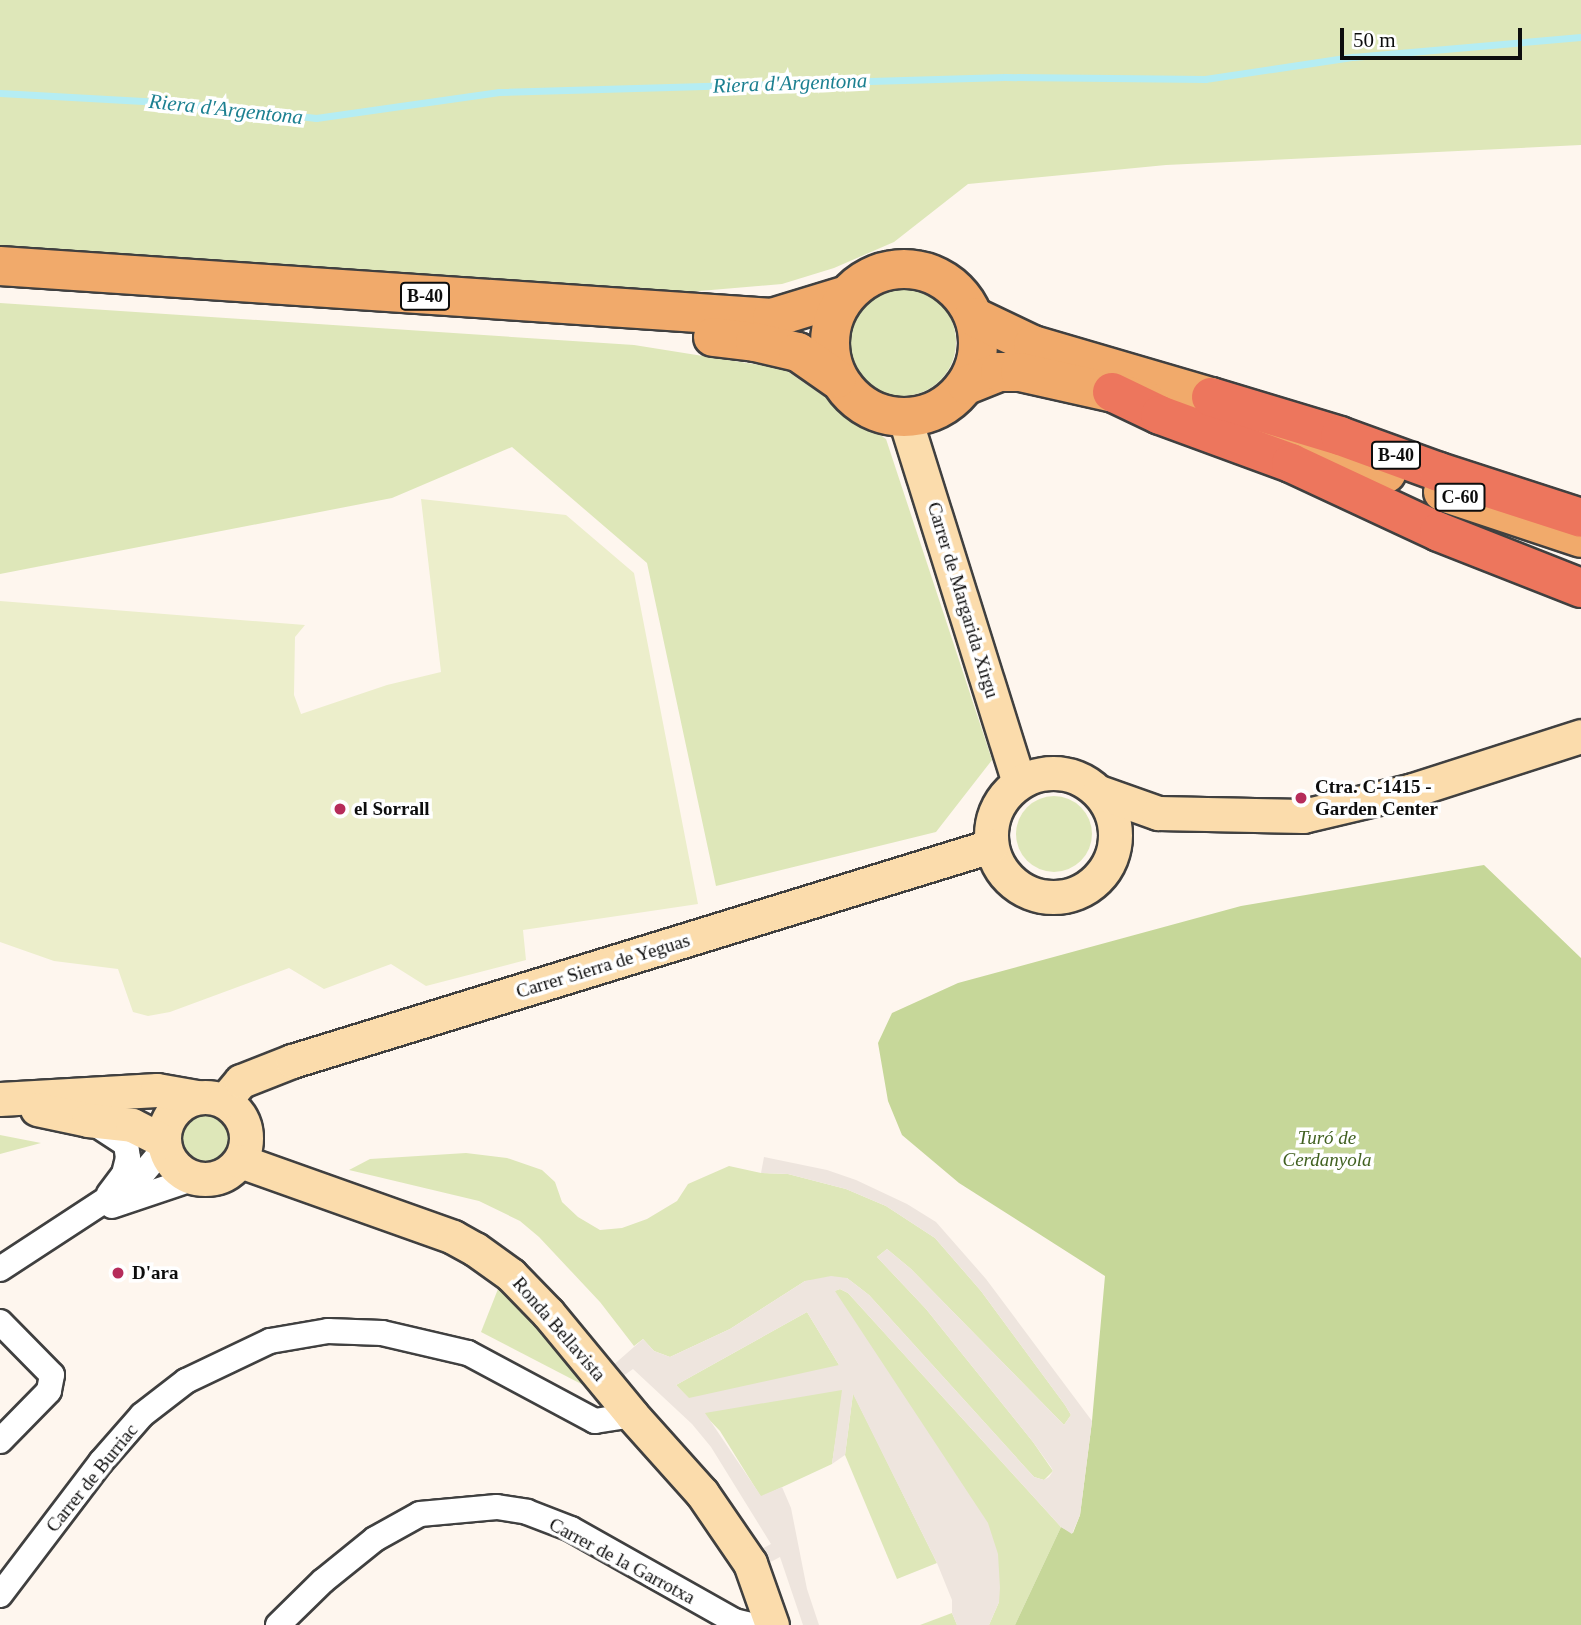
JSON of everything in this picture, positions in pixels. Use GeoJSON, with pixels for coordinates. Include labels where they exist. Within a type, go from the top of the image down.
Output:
{"type":"FeatureCollection","features":[{"type":"Feature","properties":{"kind":"highway"},"geometry":{"type":"LineString","coordinates":[[1112,392],[1160,415],[1291,463],[1439,532],[1581,588]]}},
{"type":"Feature","properties":{"kind":"highway","name":"B-40"},"geometry":{"type":"LineString","coordinates":[[1211,397],[1340,446],[1581,518]]}},
{"type":"Feature","properties":{"kind":"highway"},"geometry":{"type":"LineString","coordinates":[[1340,446],[1382,443],[1581,505]]}},
{"type":"Feature","properties":{"kind":"main road","name":"B-40"},"geometry":{"type":"LineString","coordinates":[[0,266],[772,318],[847,295]]}},
{"type":"Feature","properties":{"kind":"main road","name":"B-40"},"geometry":{"type":"LineString","coordinates":[[905,418],[875,412],[850,397],[837,379],[830,358],[829,335],[835,314],[847,295],[864,280],[884,271],[906,269],[928,272],[947,283],[963,298],[974,317],[1033,345],[1211,397]]}},
{"type":"Feature","properties":{"kind":"main road","name":"B-40"},"geometry":{"type":"LineString","coordinates":[[0,278],[357,301],[547,323],[668,330],[755,342],[798,352],[837,379]]}},
{"type":"Feature","properties":{"kind":"main road"},"geometry":{"type":"LineString","coordinates":[[967,385],[976,363],[979,340],[974,317]]}},
{"type":"Feature","properties":{"kind":"main road"},"geometry":{"type":"LineString","coordinates":[[905,418],[939,408],[967,385],[992,375],[1020,372],[1112,392]]}},
{"type":"Feature","properties":{"kind":"main road","name":"C-60"},"geometry":{"type":"LineString","coordinates":[[1112,392],[1340,446],[1581,538]]}},
{"type":"Feature","properties":{"kind":"street","name":"Carrer de Margarida Xirgu"},"geometry":{"type":"LineString","coordinates":[[905,418],[1019,782]]}},
{"type":"Feature","properties":{"kind":"street"},"geometry":{"type":"LineString","coordinates":[[1099,792],[1112,817],[1114,845],[1109,861],[1088,886],[1057,897],[1041,896],[1013,883],[995,860],[991,846],[992,824],[999,803],[1019,782],[1054,772],[1078,778],[1099,792],[1158,813],[1303,816],[1413,790],[1581,736]]}},
{"type":"Feature","properties":{"kind":"street"},"geometry":{"type":"LineString","coordinates":[[1114,845],[1140,822],[1158,813]]}},
{"type":"Feature","properties":{"kind":"street","name":"Carrer Sierra de Yeguas"},"geometry":{"type":"LineString","coordinates":[[210,1099],[241,1081],[279,1066],[991,846]]}},
{"type":"Feature","properties":{"kind":"street"},"geometry":{"type":"LineString","coordinates":[[0,1100],[158,1090],[210,1099],[239,1114],[246,1132],[240,1161],[223,1175],[195,1178],[91,1212]]}},
{"type":"Feature","properties":{"kind":"street"},"geometry":{"type":"LineString","coordinates":[[0,1269],[91,1212],[139,1178],[164,1144],[168,1118],[175,1109],[210,1099]]}},
{"type":"Feature","properties":{"kind":"street"},"geometry":{"type":"LineString","coordinates":[[0,1100],[88,1120],[132,1125],[164,1144],[175,1167],[195,1178]]}},
{"type":"Feature","properties":{"kind":"street"},"geometry":{"type":"LineString","coordinates":[[88,1120],[126,1144],[128,1158],[117,1185],[91,1212]]}},
{"type":"Feature","properties":{"kind":"street","name":"Ronda Bellavista"},"geometry":{"type":"LineString","coordinates":[[240,1161],[441,1233],[475,1249],[511,1275],[548,1313],[632,1415],[702,1493],[750,1563],[772,1625]]}},
{"type":"Feature","properties":{"kind":"street"},"geometry":{"type":"LineString","coordinates":[[0,1322],[52,1375],[49,1391],[0,1441]]}},
{"type":"Feature","properties":{"kind":"street","name":"Carrer de Burriac"},"geometry":{"type":"LineString","coordinates":[[0,1595],[101,1462],[142,1415],[186,1381],[270,1341],[328,1331],[382,1333],[468,1353],[595,1421],[632,1415]]}},
{"type":"Feature","properties":{"kind":"street","name":"Carrer de la Garrotxa"},"geometry":{"type":"LineString","coordinates":[[278,1625],[323,1581],[365,1548],[420,1514],[497,1507],[527,1512],[571,1529],[723,1615],[751,1625]]}},
{"type":"Feature","properties":{"kind":"green space"},"geometry":{"type":"Polygon","coordinates":[[[0,0],[1581,0],[1581,145],[1166,165],[968,184],[894,242],[834,268],[782,284],[688,292],[0,248],[0,0]]]}},
{"type":"Feature","properties":{"kind":"green space"},"geometry":{"type":"Polygon","coordinates":[[[902,288],[923,292],[940,304],[952,321],[956,342],[952,363],[940,380],[923,392],[902,396],[881,392],[864,380],[852,363],[848,342],[852,321],[864,304],[881,292],[902,288]]]}},
{"type":"Feature","properties":{"kind":"green space"},"geometry":{"type":"Polygon","coordinates":[[[0,303],[634,345],[784,369],[886,439],[992,760],[936,832],[716,886],[647,563],[512,447],[392,498],[0,574],[0,303]]]}},
{"type":"Feature","properties":{"kind":"green space","name":"el Sorrall"},"geometry":{"type":"Polygon","coordinates":[[[421,499],[566,515],[634,573],[698,904],[523,930],[526,960],[426,986],[391,964],[324,989],[289,968],[170,1012],[148,1016],[133,1012],[118,969],[54,961],[0,942],[0,601],[305,625],[295,637],[294,695],[301,714],[387,685],[441,672],[421,499]]]}},
{"type":"Feature","properties":{"kind":"green space"},"geometry":{"type":"Polygon","coordinates":[[[1054,796],[1068,799],[1081,807],[1089,820],[1092,834],[1089,848],[1081,861],[1068,869],[1054,872],[1040,869],[1027,861],[1019,848],[1016,834],[1019,820],[1027,807],[1040,799],[1054,796]]]}},
{"type":"Feature","properties":{"kind":"green space","name":"Turó de Cerdanyola"},"geometry":{"type":"Polygon","coordinates":[[[1484,865],[1581,958],[1581,1625],[1015,1625],[1061,1527],[1073,1533],[1080,1515],[1092,1421],[1105,1276],[959,1183],[902,1135],[888,1101],[878,1043],[892,1013],[958,983],[1241,906],[1484,865]]]}},
{"type":"Feature","properties":{"kind":"green space"},"geometry":{"type":"Polygon","coordinates":[[[203,1112],[222,1120],[230,1139],[222,1158],[203,1166],[184,1158],[176,1139],[184,1120],[203,1112]]]}},
{"type":"Feature","properties":{"kind":"green space"},"geometry":{"type":"Polygon","coordinates":[[[0,1135],[41,1143],[0,1154],[0,1135]]]}},
{"type":"Feature","properties":{"kind":"green space"},"geometry":{"type":"Polygon","coordinates":[[[466,1153],[507,1158],[542,1170],[555,1182],[562,1202],[578,1217],[600,1230],[622,1228],[647,1219],[677,1201],[688,1184],[729,1166],[761,1173],[788,1174],[846,1189],[886,1206],[935,1238],[981,1291],[1065,1405],[1071,1415],[1064,1425],[911,1269],[887,1249],[877,1257],[926,1309],[1033,1442],[1053,1471],[1044,1480],[1034,1477],[869,1295],[847,1278],[805,1281],[730,1329],[670,1357],[654,1351],[643,1339],[634,1346],[600,1302],[539,1237],[520,1221],[479,1201],[349,1170],[370,1159],[466,1153]]]}},
{"type":"Feature","properties":{"kind":"green space"},"geometry":{"type":"Polygon","coordinates":[[[500,1284],[545,1328],[589,1388],[481,1332],[500,1284]]]}},
{"type":"Feature","properties":{"kind":"green space"},"geometry":{"type":"Polygon","coordinates":[[[840,1289],[848,1293],[1061,1527],[1015,1625],[989,1625],[999,1602],[834,1291],[840,1289]]]}},
{"type":"Feature","properties":{"kind":"green space"},"geometry":{"type":"Polygon","coordinates":[[[807,1312],[839,1365],[843,1390],[832,1464],[761,1497],[720,1431],[676,1385],[807,1312]]]}},
{"type":"Feature","properties":{"kind":"green space"},"geometry":{"type":"Polygon","coordinates":[[[853,1393],[937,1563],[897,1579],[845,1455],[853,1393]]]}},
{"type":"Feature","properties":{"kind":"green space"},"geometry":{"type":"Polygon","coordinates":[[[952,1613],[957,1625],[920,1625],[952,1613]]]}},
{"type":"Feature","properties":{"kind":"shaded area"},"geometry":{"type":"Polygon","coordinates":[[[764,1157],[827,1170],[856,1180],[907,1204],[936,1222],[986,1279],[1092,1421],[1080,1515],[1072,1534],[1061,1527],[848,1293],[840,1289],[835,1291],[988,1523],[998,1554],[1000,1588],[999,1602],[989,1625],[957,1625],[952,1613],[952,1600],[937,1563],[853,1394],[845,1455],[832,1464],[842,1390],[705,1413],[761,1496],[782,1487],[791,1508],[807,1589],[819,1625],[803,1625],[780,1557],[763,1566],[756,1552],[771,1544],[711,1447],[692,1424],[633,1369],[619,1379],[610,1368],[643,1339],[654,1351],[670,1357],[730,1329],[805,1281],[831,1276],[847,1278],[869,1295],[1034,1477],[1044,1480],[1049,1477],[1053,1471],[1033,1442],[926,1309],[877,1257],[887,1249],[911,1269],[1064,1425],[1071,1415],[1065,1405],[981,1291],[935,1238],[886,1206],[846,1189],[788,1174],[761,1173],[764,1157]],[[807,1312],[676,1385],[689,1398],[839,1365],[807,1312]]]}},
{"type":"Feature","properties":{"kind":"waterway","name":"Riera d'Argentona"},"geometry":{"type":"LineString","coordinates":[[0,93],[179,103],[316,118],[499,92],[1005,77],[1205,79],[1353,57],[1581,37]]}},
{"type":"Feature","properties":{"kind":"place","name":"Ctra. C-1415 - Garden Center"},"geometry":{"type":"Point","coordinates":[1301,798]}},
{"type":"Feature","properties":{"kind":"place","name":"el Sorrall"},"geometry":{"type":"Point","coordinates":[340,809]}},
{"type":"Feature","properties":{"kind":"place","name":"D'ara"},"geometry":{"type":"Point","coordinates":[118,1273]}}]}
